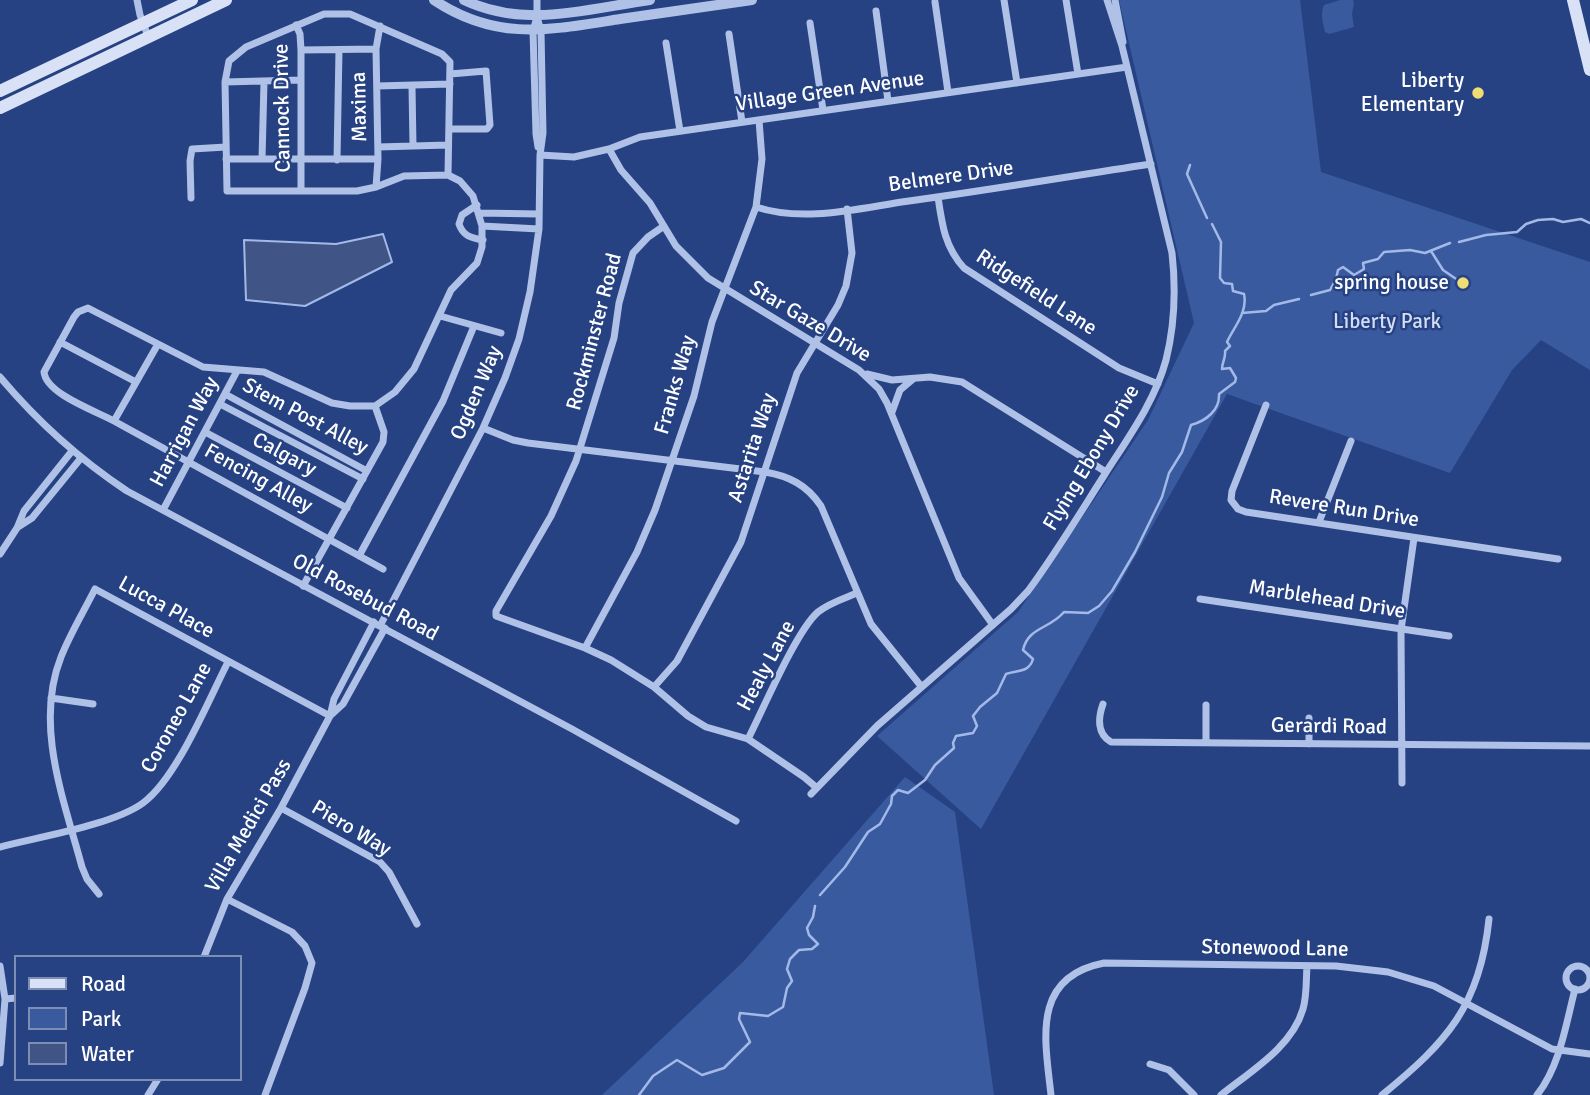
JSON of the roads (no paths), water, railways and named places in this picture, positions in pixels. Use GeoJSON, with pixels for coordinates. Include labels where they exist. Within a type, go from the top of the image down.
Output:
{"type":"FeatureCollection","features":[{"type":"Feature","properties":{"kind":"main road"},"geometry":{"type":"LineString","coordinates":[[0,108],[146,30],[192,0]]}},
{"type":"Feature","properties":{"kind":"main road"},"geometry":{"type":"LineString","coordinates":[[0,91],[226,0]]}},
{"type":"Feature","properties":{"kind":"main road"},"geometry":{"type":"LineString","coordinates":[[1573,0],[1590,70]]}},
{"type":"Feature","properties":{"kind":"street"},"geometry":{"type":"LineString","coordinates":[[137,0],[146,30]]}},
{"type":"Feature","properties":{"kind":"street"},"geometry":{"type":"LineString","coordinates":[[434,0],[457,13],[484,23],[537,31],[752,0]]}},
{"type":"Feature","properties":{"kind":"street"},"geometry":{"type":"LineString","coordinates":[[464,0],[487,9],[537,17],[650,0]]}},
{"type":"Feature","properties":{"kind":"street","name":"Ogden Way"},"geometry":{"type":"LineString","coordinates":[[380,625],[483,429],[519,339],[530,292],[539,229],[540,155],[536,134],[537,0]]}},
{"type":"Feature","properties":{"kind":"street"},"geometry":{"type":"LineString","coordinates":[[1004,0],[1017,83]]}},
{"type":"Feature","properties":{"kind":"street"},"geometry":{"type":"LineString","coordinates":[[1066,0],[1078,74]]}},
{"type":"Feature","properties":{"kind":"street","name":"Flying Ebony Drive"},"geometry":{"type":"LineString","coordinates":[[814,791],[877,726],[1028,591],[1106,472],[1158,384],[1170,341],[1175,280],[1172,253],[1122,46],[1107,0]]}},
{"type":"Feature","properties":{"kind":"street","name":"Flying Ebony Drive"},"geometry":{"type":"LineString","coordinates":[[1115,0],[1123,34],[1122,46]]}},
{"type":"Feature","properties":{"kind":"street"},"geometry":{"type":"LineString","coordinates":[[935,2],[948,92]]}},
{"type":"Feature","properties":{"kind":"street"},"geometry":{"type":"LineString","coordinates":[[876,11],[888,101]]}},
{"type":"Feature","properties":{"kind":"street"},"geometry":{"type":"LineString","coordinates":[[114,421],[158,344],[204,367],[237,371],[252,369],[272,374],[332,403],[350,406],[375,405],[395,392],[414,369],[452,290],[481,255],[482,226],[477,205],[465,186],[448,175],[404,176],[357,191],[227,191],[225,82],[229,61],[246,47],[324,14],[350,14],[442,54],[450,62],[448,175]]}},
{"type":"Feature","properties":{"kind":"street"},"geometry":{"type":"LineString","coordinates":[[810,23],[823,110]]}},
{"type":"Feature","properties":{"kind":"street","name":"Cannock Drive"},"geometry":{"type":"LineString","coordinates":[[296,25],[300,34],[301,50],[301,191]]}},
{"type":"Feature","properties":{"kind":"street","name":"Maxima"},"geometry":{"type":"LineString","coordinates":[[376,187],[376,49],[380,26]]}},
{"type":"Feature","properties":{"kind":"street"},"geometry":{"type":"LineString","coordinates":[[729,34],[742,122]]}},
{"type":"Feature","properties":{"kind":"street"},"geometry":{"type":"LineString","coordinates":[[666,43],[680,131]]}},
{"type":"Feature","properties":{"kind":"street"},"geometry":{"type":"LineString","coordinates":[[301,50],[376,49]]}},
{"type":"Feature","properties":{"kind":"street"},"geometry":{"type":"LineString","coordinates":[[337,160],[339,50]]}},
{"type":"Feature","properties":{"kind":"street","name":"Village Green Avenue"},"geometry":{"type":"LineString","coordinates":[[540,155],[574,157],[609,149],[640,137],[1127,67]]}},
{"type":"Feature","properties":{"kind":"street"},"geometry":{"type":"LineString","coordinates":[[449,129],[487,129],[490,125],[486,71],[450,74]]}},
{"type":"Feature","properties":{"kind":"street"},"geometry":{"type":"LineString","coordinates":[[225,82],[300,80]]}},
{"type":"Feature","properties":{"kind":"street"},"geometry":{"type":"LineString","coordinates":[[262,159],[264,82]]}},
{"type":"Feature","properties":{"kind":"street"},"geometry":{"type":"LineString","coordinates":[[377,86],[450,84]]}},
{"type":"Feature","properties":{"kind":"street"},"geometry":{"type":"LineString","coordinates":[[412,86],[413,146]]}},
{"type":"Feature","properties":{"kind":"street","name":"Franks Way"},"geometry":{"type":"LineString","coordinates":[[585,648],[637,552],[655,510],[694,396],[712,322],[756,207],[762,159],[759,120]]}},
{"type":"Feature","properties":{"kind":"street"},"geometry":{"type":"LineString","coordinates":[[378,147],[448,145]]}},
{"type":"Feature","properties":{"kind":"street"},"geometry":{"type":"LineString","coordinates":[[191,198],[192,149],[226,147]]}},
{"type":"Feature","properties":{"kind":"street","name":"Star Gaze Drive"},"geometry":{"type":"LineString","coordinates":[[609,149],[621,170],[650,203],[688,261],[725,290],[863,372],[879,389],[959,578],[993,625]]}},
{"type":"Feature","properties":{"kind":"street"},"geometry":{"type":"LineString","coordinates":[[226,159],[378,159]]}},
{"type":"Feature","properties":{"kind":"street","name":"Belmere Drive"},"geometry":{"type":"LineString","coordinates":[[756,207],[791,215],[847,209],[1151,164]]}},
{"type":"Feature","properties":{"kind":"street","name":"Ridgefield Lane"},"geometry":{"type":"LineString","coordinates":[[938,197],[946,243],[964,268],[1119,368],[1158,384]]}},
{"type":"Feature","properties":{"kind":"street"},"geometry":{"type":"LineString","coordinates":[[477,205],[462,215],[458,225],[469,238],[483,240]]}},
{"type":"Feature","properties":{"kind":"street","name":"Astarita Way"},"geometry":{"type":"LineString","coordinates":[[654,687],[677,661],[741,542],[797,373],[838,305],[849,275],[852,253],[847,209]]}},
{"type":"Feature","properties":{"kind":"street"},"geometry":{"type":"LineString","coordinates":[[480,213],[539,214]]}},
{"type":"Feature","properties":{"kind":"street"},"geometry":{"type":"LineString","coordinates":[[482,226],[539,229]]}},
{"type":"Feature","properties":{"kind":"street","name":"Rockminster Road"},"geometry":{"type":"LineString","coordinates":[[664,226],[648,237],[633,253],[619,303],[614,338],[580,449],[551,516],[496,611],[496,616],[585,648],[619,664],[706,727],[748,739],[804,776],[814,791]]}},
{"type":"Feature","properties":{"kind":"street","name":"Fencing Alley"},"geometry":{"type":"LineString","coordinates":[[158,344],[88,308],[74,317],[44,372],[48,384],[62,394],[383,569]]}},
{"type":"Feature","properties":{"kind":"street"},"geometry":{"type":"LineString","coordinates":[[440,316],[501,333]]}},
{"type":"Feature","properties":{"kind":"street"},"geometry":{"type":"LineString","coordinates":[[359,556],[443,401],[474,326]]}},
{"type":"Feature","properties":{"kind":"street"},"geometry":{"type":"LineString","coordinates":[[60,342],[136,382]]}},
{"type":"Feature","properties":{"kind":"street","name":"Harrigan Way"},"geometry":{"type":"LineString","coordinates":[[163,510],[237,371]]}},
{"type":"Feature","properties":{"kind":"street"},"geometry":{"type":"LineString","coordinates":[[863,372],[892,380],[930,376],[951,378],[976,389],[1106,472]]}},
{"type":"Feature","properties":{"kind":"street","name":"Old Rosebud Road"},"geometry":{"type":"LineString","coordinates":[[0,377],[72,451],[127,491],[572,729],[736,821]]}},
{"type":"Feature","properties":{"kind":"street"},"geometry":{"type":"LineString","coordinates":[[891,412],[900,390],[915,378]]}},
{"type":"Feature","properties":{"kind":"street","name":"Stem Post Alley"},"geometry":{"type":"LineString","coordinates":[[225,394],[367,471]]}},
{"type":"Feature","properties":{"kind":"street","name":"Stem Post Alley"},"geometry":{"type":"LineString","coordinates":[[220,404],[363,479]]}},
{"type":"Feature","properties":{"kind":"street"},"geometry":{"type":"LineString","coordinates":[[303,586],[383,442],[384,432],[375,405]]}},
{"type":"Feature","properties":{"kind":"street","name":"Revere Run Drive"},"geometry":{"type":"LineString","coordinates":[[1266,405],[1232,491],[1231,500],[1238,509],[1558,559]]}},
{"type":"Feature","properties":{"kind":"street"},"geometry":{"type":"LineString","coordinates":[[483,429],[513,440],[765,472],[799,482],[816,499],[826,516],[871,624],[921,685]]}},
{"type":"Feature","properties":{"kind":"street","name":"Calgary"},"geometry":{"type":"LineString","coordinates":[[205,432],[347,508]]}},
{"type":"Feature","properties":{"kind":"street"},"geometry":{"type":"LineString","coordinates":[[1319,522],[1351,441]]}},
{"type":"Feature","properties":{"kind":"street"},"geometry":{"type":"LineString","coordinates":[[0,554],[24,511],[72,451]]}},
{"type":"Feature","properties":{"kind":"street"},"geometry":{"type":"LineString","coordinates":[[17,527],[33,518],[81,458]]}},
{"type":"Feature","properties":{"kind":"street"},"geometry":{"type":"LineString","coordinates":[[1402,783],[1401,630],[1414,538]]}},
{"type":"Feature","properties":{"kind":"street","name":"Lucca Place"},"geometry":{"type":"LineString","coordinates":[[99,894],[87,879],[51,745],[51,698],[61,657],[95,589],[330,716]]}},
{"type":"Feature","properties":{"kind":"street","name":"Healy Lane"},"geometry":{"type":"LineString","coordinates":[[748,739],[811,619],[829,606],[857,593]]}},
{"type":"Feature","properties":{"kind":"street","name":"Marblehead Drive"},"geometry":{"type":"LineString","coordinates":[[1200,599],[1448,636]]}},
{"type":"Feature","properties":{"kind":"street","name":"Villa Medici Pass"},"geometry":{"type":"LineString","coordinates":[[330,716],[343,704],[380,625]]}},
{"type":"Feature","properties":{"kind":"street","name":"Villa Medici Pass"},"geometry":{"type":"LineString","coordinates":[[205,955],[227,899],[330,716],[334,699],[380,625]]}},
{"type":"Feature","properties":{"kind":"street","name":"Coroneo Lane"},"geometry":{"type":"LineString","coordinates":[[0,847],[125,813],[143,803],[170,775],[228,662]]}},
{"type":"Feature","properties":{"kind":"street"},"geometry":{"type":"LineString","coordinates":[[51,698],[93,704]]}},
{"type":"Feature","properties":{"kind":"street","name":"Gerardi Road"},"geometry":{"type":"LineString","coordinates":[[1103,704],[1099,726],[1106,739],[1111,741],[1590,746]]}},
{"type":"Feature","properties":{"kind":"street"},"geometry":{"type":"LineString","coordinates":[[1206,705],[1206,743]]}},
{"type":"Feature","properties":{"kind":"street"},"geometry":{"type":"LineString","coordinates":[[1309,718],[1309,744]]}},
{"type":"Feature","properties":{"kind":"street","name":"Piero Way"},"geometry":{"type":"LineString","coordinates":[[281,807],[380,862],[389,872],[417,924]]}},
{"type":"Feature","properties":{"kind":"street"},"geometry":{"type":"LineString","coordinates":[[227,899],[292,933],[305,946],[312,963],[265,1095]]}},
{"type":"Feature","properties":{"kind":"street"},"geometry":{"type":"LineString","coordinates":[[1382,1095],[1434,1050],[1468,1003],[1483,958],[1489,919]]}},
{"type":"Feature","properties":{"kind":"street","name":"Stonewood Lane"},"geometry":{"type":"LineString","coordinates":[[1051,1095],[1045,1037],[1047,1011],[1062,985],[1082,970],[1104,963],[1307,965],[1388,972],[1434,986],[1527,1037],[1559,1050],[1590,1054]]}},
{"type":"Feature","properties":{"kind":"street"},"geometry":{"type":"LineString","coordinates":[[1221,1095],[1276,1050],[1293,1031],[1304,1005],[1307,965]]}},
{"type":"Feature","properties":{"kind":"street"},"geometry":{"type":"LineString","coordinates":[[0,966],[5,999],[0,1063]]}},
{"type":"Feature","properties":{"kind":"street"},"geometry":{"type":"LineString","coordinates":[[1537,1095],[1549,1077],[1559,1050],[1575,989]]}},
{"type":"Feature","properties":{"kind":"street"},"geometry":{"type":"LineString","coordinates":[[5,999],[14,998]]}},
{"type":"Feature","properties":{"kind":"street"},"geometry":{"type":"LineString","coordinates":[[1150,1064],[1169,1070],[1194,1095]]}},
{"type":"Feature","properties":{"kind":"water"},"geometry":{"type":"Polygon","coordinates":[[[383,234],[392,262],[305,306],[246,300],[244,240],[336,244],[383,234]]]}},
{"type":"Feature","properties":{"kind":"waterway"},"geometry":{"type":"LineString","coordinates":[[1190,165],[1187,174],[1207,218]]}},
{"type":"Feature","properties":{"kind":"waterway"},"geometry":{"type":"LineString","coordinates":[[1459,242],[1486,235],[1517,232],[1526,224],[1538,220],[1553,219],[1563,222],[1581,219],[1590,223]]}},
{"type":"Feature","properties":{"kind":"waterway"},"geometry":{"type":"LineString","coordinates":[[820,895],[845,867],[868,832],[880,824],[891,804],[892,796],[898,790],[908,793],[925,780],[935,765],[954,748],[956,736],[973,733],[977,726],[973,716],[997,693],[1006,674],[1029,667],[1033,659],[1023,650],[1034,632],[1064,612],[1088,613],[1099,606],[1112,591],[1162,497],[1169,473],[1182,452],[1191,425],[1211,414],[1215,410],[1219,394],[1235,382],[1236,378],[1230,368],[1222,367],[1225,351],[1230,346],[1227,342],[1244,307],[1244,294],[1233,291],[1232,284],[1224,283],[1220,278],[1221,242],[1212,224]]}},
{"type":"Feature","properties":{"kind":"waterway"},"geometry":{"type":"LineString","coordinates":[[1311,295],[1330,290],[1338,270],[1343,267],[1354,275],[1364,269],[1363,263],[1378,259],[1384,252],[1410,250],[1425,253],[1450,243]]}},
{"type":"Feature","properties":{"kind":"waterway"},"geometry":{"type":"LineString","coordinates":[[1431,251],[1443,270],[1462,283]]}},
{"type":"Feature","properties":{"kind":"waterway"},"geometry":{"type":"LineString","coordinates":[[1242,313],[1266,311],[1274,305],[1299,299]]}},
{"type":"Feature","properties":{"kind":"waterway"},"geometry":{"type":"LineString","coordinates":[[639,1095],[653,1076],[677,1060],[702,1075],[724,1068],[750,1042],[739,1019],[740,1013],[768,1016],[783,1007],[787,988],[792,981],[787,969],[790,959],[799,950],[812,949],[818,944],[809,935],[807,928],[815,906]]}},
{"type":"Feature","properties":{"kind":"place","name":"Liberty Elementary"},"geometry":{"type":"Point","coordinates":[1478,93]}},
{"type":"Feature","properties":{"kind":"place","name":"spring house"},"geometry":{"type":"Point","coordinates":[1463,283]}},
{"type":"Feature","properties":{"kind":"park label","name":"Liberty Park"},"geometry":{"type":"Point","coordinates":[1387,322]}}]}
